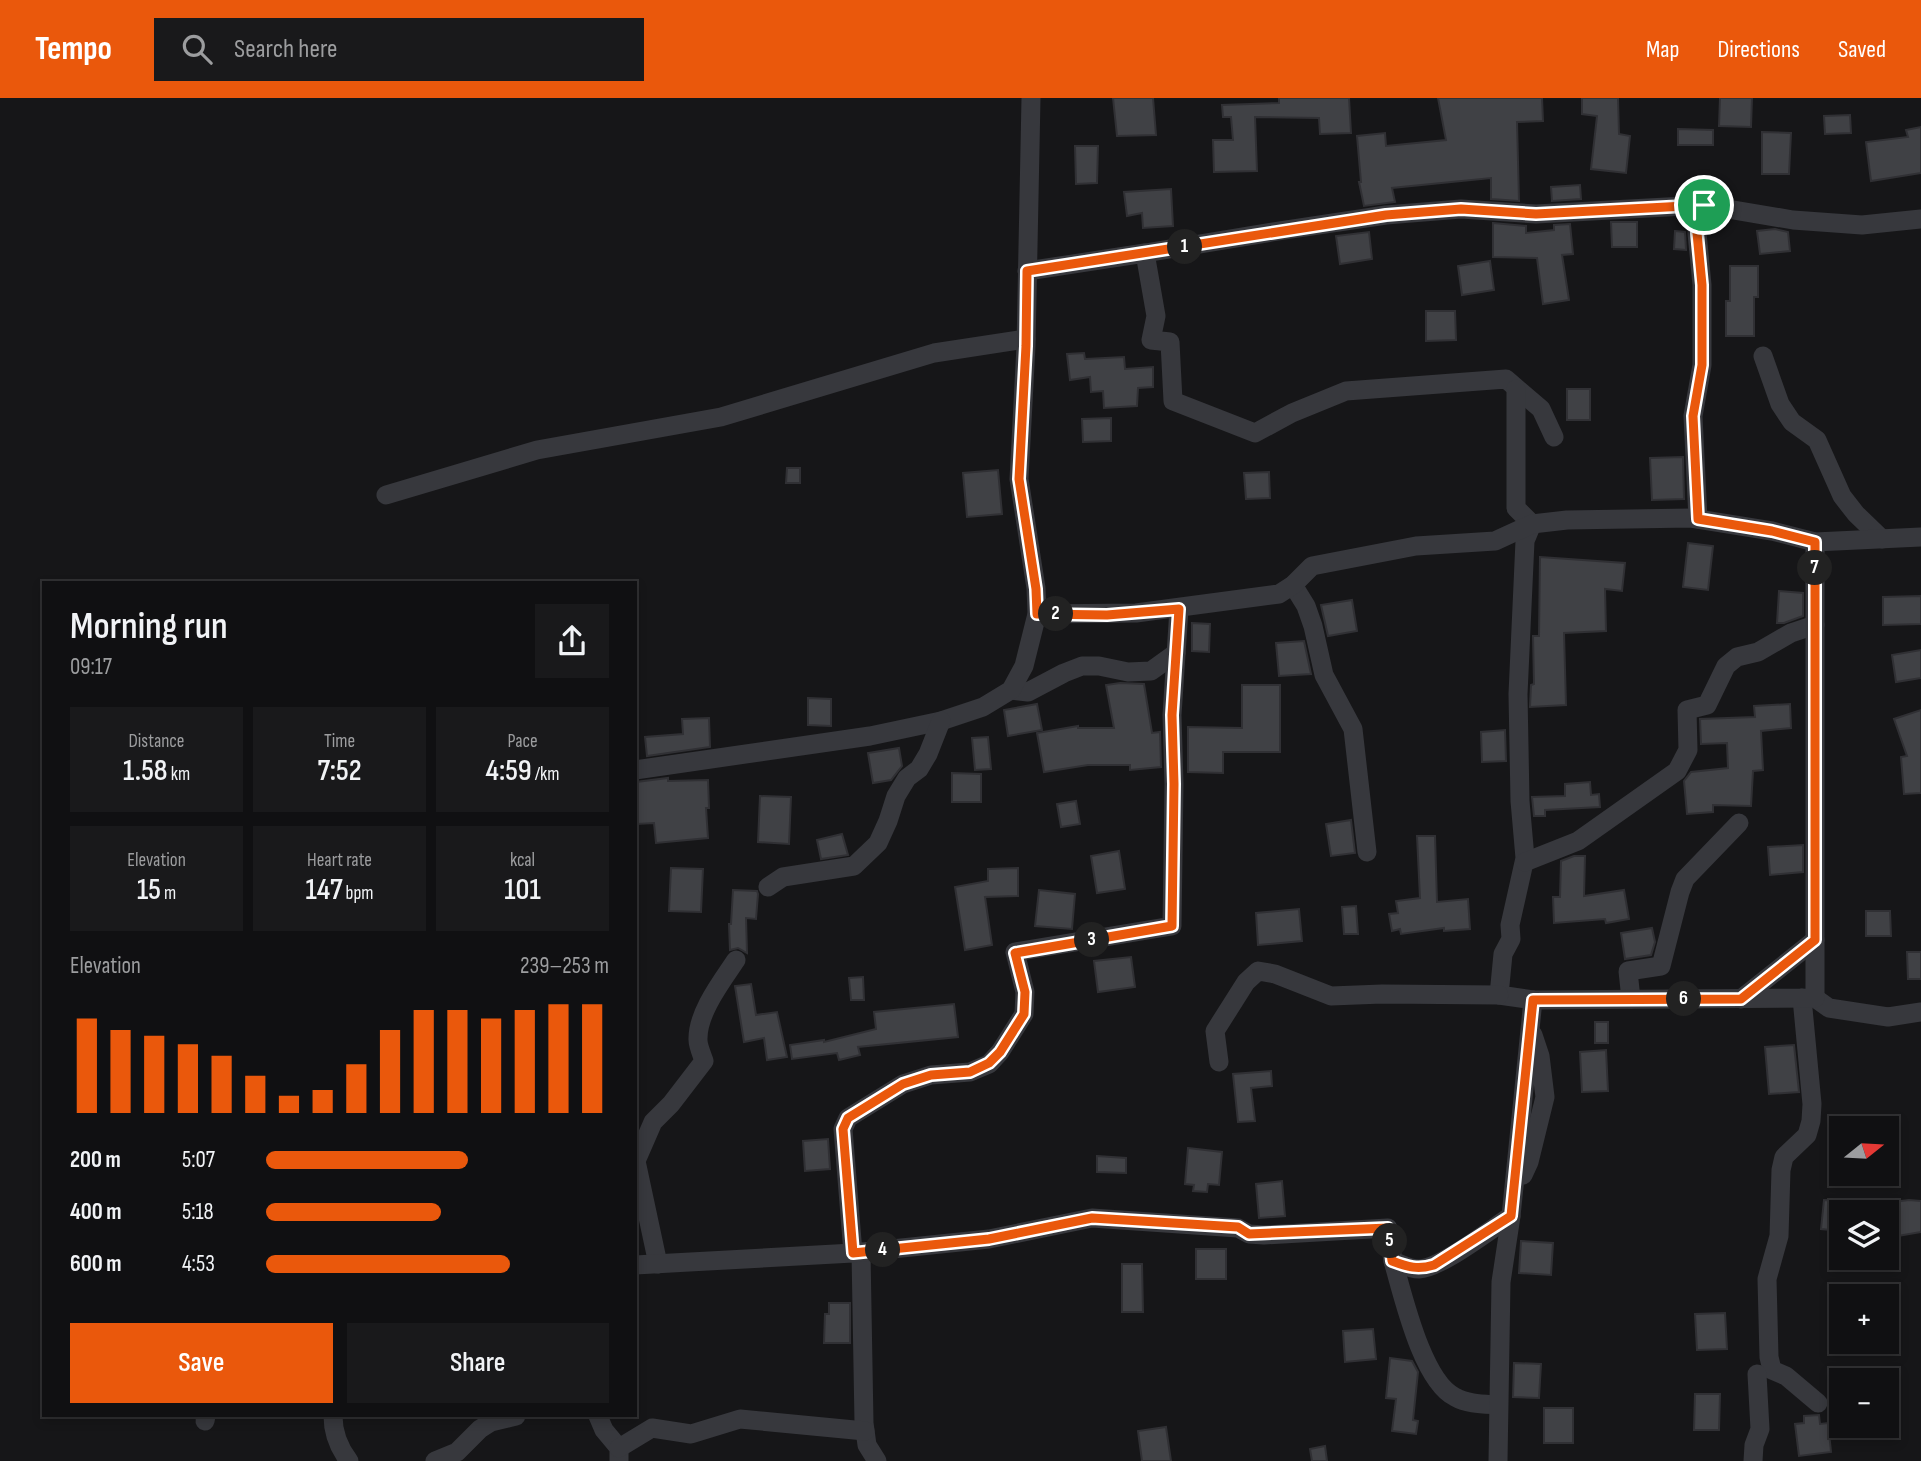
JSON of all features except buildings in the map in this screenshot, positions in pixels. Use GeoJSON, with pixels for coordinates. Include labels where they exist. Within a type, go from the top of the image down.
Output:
{"type":"FeatureCollection","features":[{"type":"Feature","properties":{"kind":"street"},"geometry":{"type":"LineString","coordinates":[[637,771],[870,736],[941,720],[983,707],[1011,690],[1024,666],[1037,614],[1036,589],[1019,479],[1026,339],[1031,98]]}},
{"type":"Feature","properties":{"kind":"street"},"geometry":{"type":"LineString","coordinates":[[1027,271],[1386,215],[1461,209],[1536,214],[1704,205],[1793,220],[1848,224],[1921,219]]}},
{"type":"Feature","properties":{"kind":"street"},"geometry":{"type":"LineString","coordinates":[[1698,519],[1693,416],[1702,365],[1702,285],[1697,233],[1704,205]]}},
{"type":"Feature","properties":{"kind":"street"},"geometry":{"type":"LineString","coordinates":[[1145,253],[1156,316],[1151,340],[1170,342],[1173,401],[1255,433],[1292,413],[1346,391],[1506,379],[1541,409],[1554,437]]}},
{"type":"Feature","properties":{"kind":"street"},"geometry":{"type":"LineString","coordinates":[[386,495],[537,450],[721,417],[934,353],[1026,339]]}},
{"type":"Feature","properties":{"kind":"street"},"geometry":{"type":"LineString","coordinates":[[1763,356],[1780,404],[1792,422],[1816,440],[1842,496],[1856,514],[1882,538]]}},
{"type":"Feature","properties":{"kind":"street"},"geometry":{"type":"LineString","coordinates":[[1516,389],[1516,508],[1532,524]]}},
{"type":"Feature","properties":{"kind":"street"},"geometry":{"type":"LineString","coordinates":[[1037,614],[1107,615],[1179,609],[1279,594],[1293,585],[1312,566],[1416,546],[1495,541],[1532,524],[1567,520],[1698,519],[1772,531],[1815,542],[1921,537]]}},
{"type":"Feature","properties":{"kind":"street"},"geometry":{"type":"LineString","coordinates":[[1499,995],[1503,954],[1511,939],[1510,925],[1525,862],[1520,801],[1518,694],[1525,541],[1532,524]]}},
{"type":"Feature","properties":{"kind":"street"},"geometry":{"type":"LineString","coordinates":[[1815,542],[1815,940],[1809,998],[1811,1121],[1807,1135],[1784,1157],[1781,1170],[1779,1237],[1767,1279],[1769,1357],[1772,1370],[1786,1376],[1818,1403]]}},
{"type":"Feature","properties":{"kind":"street"},"geometry":{"type":"LineString","coordinates":[[1293,585],[1306,606],[1313,626],[1324,675],[1353,729],[1367,852]]}},
{"type":"Feature","properties":{"kind":"street"},"geometry":{"type":"LineString","coordinates":[[877,1461],[867,1445],[865,1431],[857,1253],[843,1129],[848,1118],[903,1084],[931,1075],[970,1072],[989,1063],[1000,1052],[1024,1014],[1025,992],[1015,953],[1172,926],[1172,715],[1179,609]]}},
{"type":"Feature","properties":{"kind":"street"},"geometry":{"type":"LineString","coordinates":[[1525,862],[1578,841],[1678,771],[1688,750],[1687,710],[1707,705],[1726,666],[1737,657],[1758,652],[1791,633],[1815,625]]}},
{"type":"Feature","properties":{"kind":"street"},"geometry":{"type":"LineString","coordinates":[[1011,690],[1028,691],[1082,666],[1099,666],[1128,672],[1151,671],[1176,653]]}},
{"type":"Feature","properties":{"kind":"street"},"geometry":{"type":"LineString","coordinates":[[768,887],[783,877],[854,866],[878,843],[896,796],[907,778],[924,762],[941,720]]}},
{"type":"Feature","properties":{"kind":"street"},"geometry":{"type":"LineString","coordinates":[[1631,999],[1628,971],[1661,966],[1685,880],[1739,823]]}},
{"type":"Feature","properties":{"kind":"street"},"geometry":{"type":"LineString","coordinates":[[1741,999],[1815,940]]}},
{"type":"Feature","properties":{"kind":"street"},"geometry":{"type":"LineString","coordinates":[[637,1159],[653,1122],[705,1061],[698,1040],[701,1023],[714,990],[736,960]]}},
{"type":"Feature","properties":{"kind":"street"},"geometry":{"type":"LineString","coordinates":[[1219,1062],[1215,1031],[1246,982],[1258,971],[1275,974],[1331,996],[1499,995],[1533,1000],[1809,998],[1829,1008],[1888,1017],[1921,1012]]}},
{"type":"Feature","properties":{"kind":"street"},"geometry":{"type":"LineString","coordinates":[[1498,1461],[1501,1282],[1514,1192],[1533,1000]]}},
{"type":"Feature","properties":{"kind":"street"},"geometry":{"type":"LineString","coordinates":[[637,1166],[657,1264]]}},
{"type":"Feature","properties":{"kind":"street"},"geometry":{"type":"LineString","coordinates":[[1392,1261],[1421,1269],[1434,1265],[1511,1216]]}},
{"type":"Feature","properties":{"kind":"street"},"geometry":{"type":"LineString","coordinates":[[637,1265],[857,1253],[989,1239],[1092,1218],[1238,1227],[1249,1234],[1388,1228],[1392,1261],[1412,1324],[1433,1377],[1456,1398],[1498,1405]]}},
{"type":"Feature","properties":{"kind":"street"},"geometry":{"type":"LineString","coordinates":[[1753,1461],[1754,1445],[1760,1429],[1757,1374]]}},
{"type":"Feature","properties":{"kind":"street"},"geometry":{"type":"LineString","coordinates":[[333,1417],[341,1451],[349,1461]]}},
{"type":"Feature","properties":{"kind":"street"},"geometry":{"type":"LineString","coordinates":[[435,1461],[457,1452],[491,1422],[512,1417]]}},
{"type":"Feature","properties":{"kind":"street"},"geometry":{"type":"LineString","coordinates":[[598,1417],[619,1454],[652,1428],[691,1434],[740,1419],[865,1431]]}},
{"type":"Feature","properties":{"kind":"route"},"geometry":{"type":"LineString","coordinates":[[1704,205],[1697,233],[1702,285],[1702,365],[1693,416],[1698,519],[1799,536],[1815,542],[1815,940],[1741,999],[1533,1000],[1511,1216],[1434,1265],[1421,1269],[1392,1261],[1388,1228],[1249,1234],[1238,1227],[1092,1218],[989,1239],[853,1253],[843,1129],[848,1118],[903,1084],[931,1075],[970,1072],[989,1063],[1000,1052],[1024,1014],[1025,992],[1015,953],[1172,926],[1172,715],[1179,609],[1107,615],[1037,614],[1036,589],[1019,479],[1027,271],[1386,215],[1461,209],[1536,214],[1704,205]]}}]}
